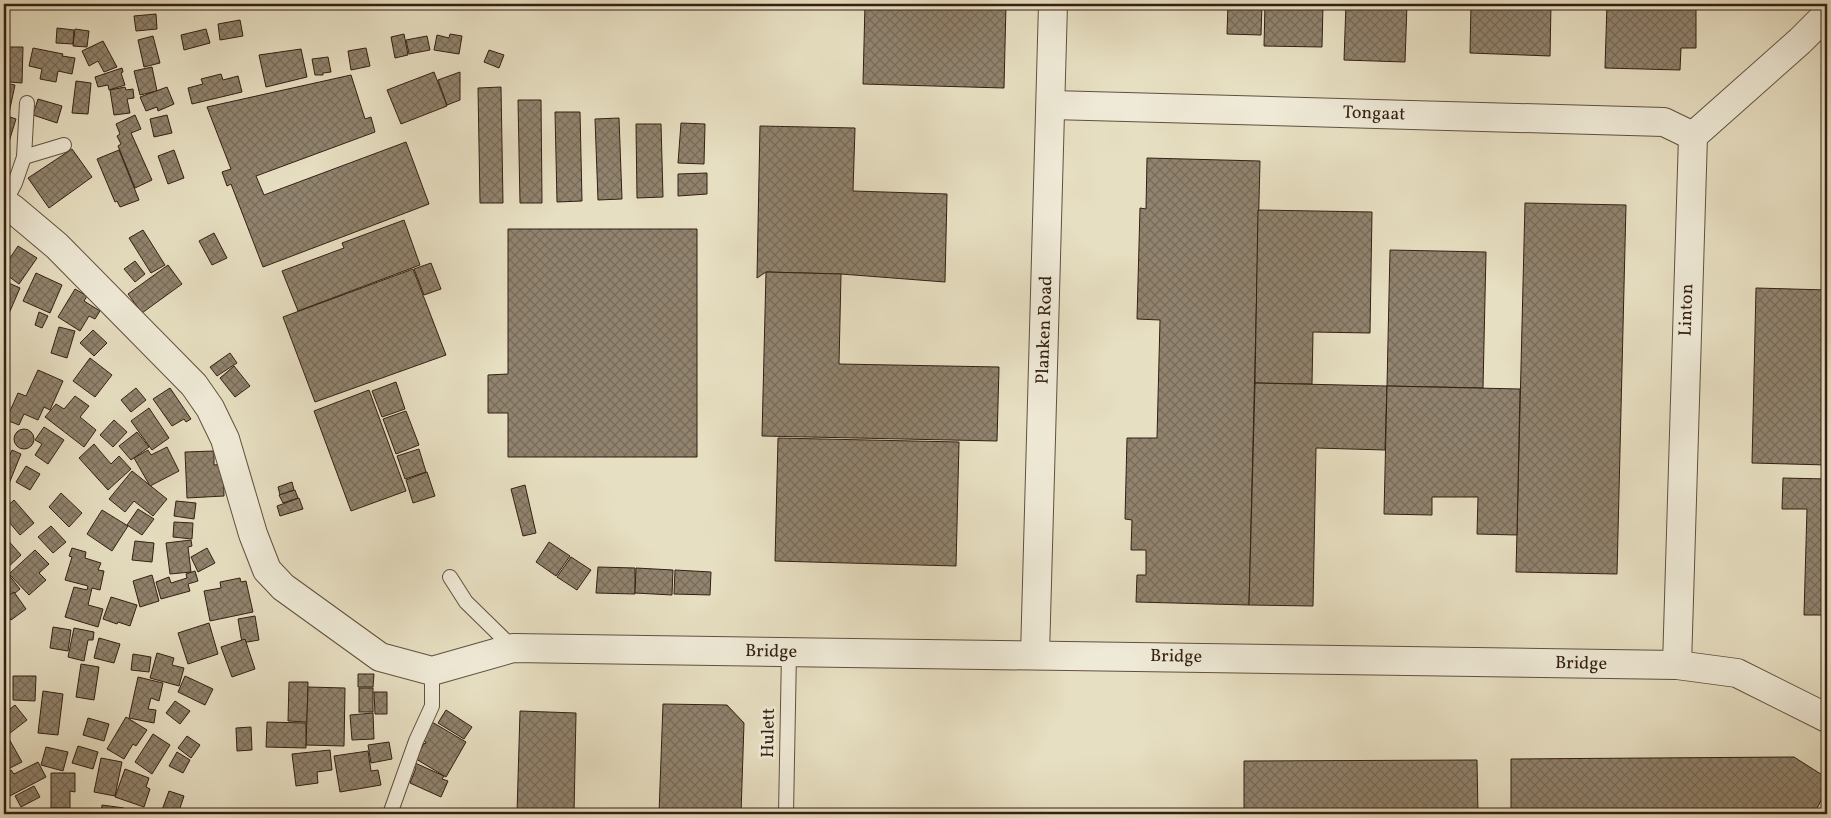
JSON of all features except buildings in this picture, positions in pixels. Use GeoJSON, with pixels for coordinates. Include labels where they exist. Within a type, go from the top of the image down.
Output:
{"type":"FeatureCollection","features":[{"type":"Feature","properties":{"kind":"street","name":"Planken Road"},"geometry":{"type":"LineString","coordinates":[[1035,655],[1052,105],[1053,4]]}},
{"type":"Feature","properties":{"kind":"street"},"geometry":{"type":"LineString","coordinates":[[1693,136],[1800,41],[1827,14]]}},
{"type":"Feature","properties":{"kind":"street","name":"Tongaat"},"geometry":{"type":"LineString","coordinates":[[1052,105],[1664,122],[1693,136]]}},
{"type":"Feature","properties":{"kind":"street","name":"Linton"},"geometry":{"type":"LineString","coordinates":[[1677,665],[1693,136]]}},
{"type":"Feature","properties":{"kind":"street"},"geometry":{"type":"LineString","coordinates":[[4,203],[57,246],[194,385],[210,408],[225,439],[253,534],[267,570],[284,587],[380,658],[432,671]]}},
{"type":"Feature","properties":{"kind":"street","name":"Bridge"},"geometry":{"type":"LineString","coordinates":[[432,671],[513,648],[1677,665],[1737,673],[1827,718]]}},
{"type":"Feature","properties":{"kind":"lane"},"geometry":{"type":"LineString","coordinates":[[4,203],[16,183],[24,157],[27,102]]}},
{"type":"Feature","properties":{"kind":"lane"},"geometry":{"type":"LineString","coordinates":[[24,157],[64,145]]}},
{"type":"Feature","properties":{"kind":"lane"},"geometry":{"type":"LineString","coordinates":[[450,577],[466,602],[513,648]]}},
{"type":"Feature","properties":{"kind":"lane","name":"Hulett"},"geometry":{"type":"LineString","coordinates":[[786,814],[788,652]]}},
{"type":"Feature","properties":{"kind":"lane"},"geometry":{"type":"LineString","coordinates":[[390,814],[416,741],[432,706],[432,671]]}}]}
